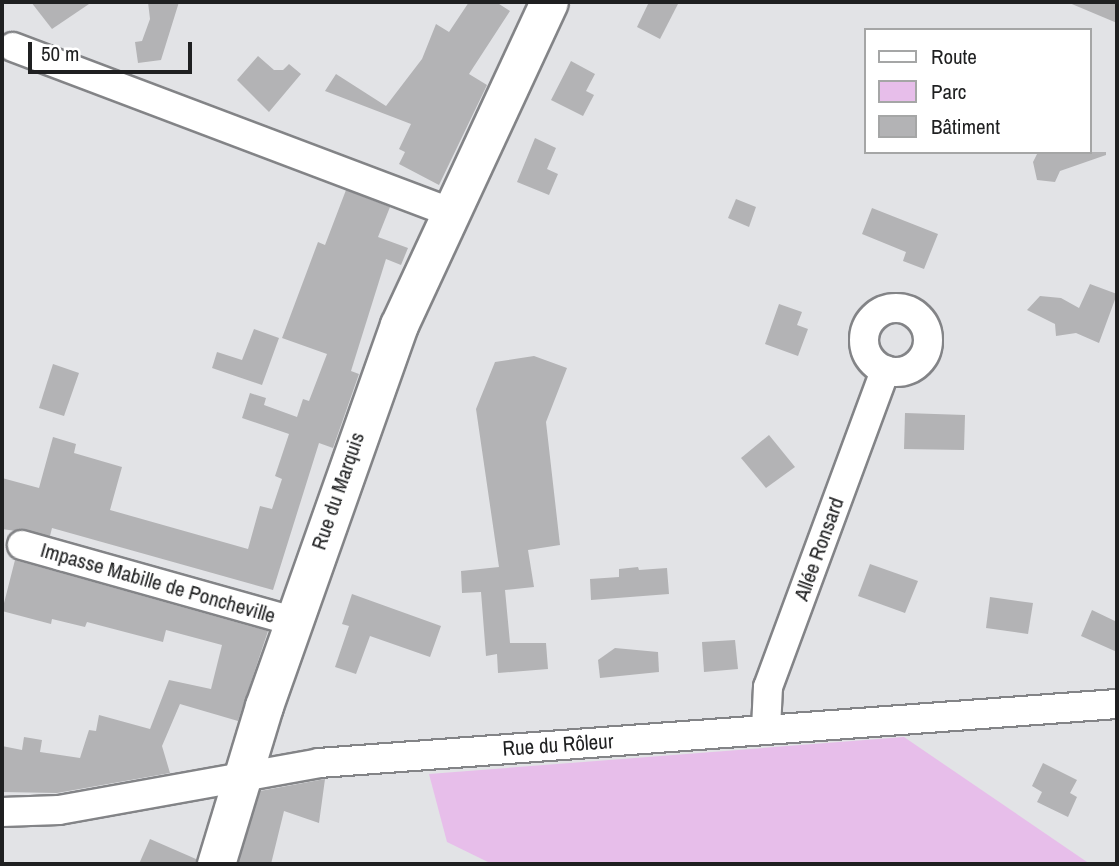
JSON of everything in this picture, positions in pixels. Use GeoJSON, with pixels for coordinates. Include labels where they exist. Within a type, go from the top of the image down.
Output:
{"type":"FeatureCollection","features":[{"type":"Feature","properties":{"kind":"main road","name":"Rue du Marquis"},"geometry":{"type":"LineString","coordinates":[[216,864],[293,621],[362,420],[448,211],[549,2]]}},
{"type":"Feature","properties":{"kind":"street"},"geometry":{"type":"LineString","coordinates":[[13,47],[448,211]]}},
{"type":"Feature","properties":{"kind":"street","name":"Allée Ronsard"},"geometry":{"type":"LineString","coordinates":[[766,729],[768,687],[885,370]]}},
{"type":"Feature","properties":{"kind":"street","name":"Impasse Mabille de Poncheville"},"geometry":{"type":"LineString","coordinates":[[22,545],[293,621]]}},
{"type":"Feature","properties":{"kind":"street","name":"Rue du Rôleur"},"geometry":{"type":"LineString","coordinates":[[2,812],[59,810],[318,763],[1117,704]]}},
{"type":"Feature","properties":{"kind":"green space"},"geometry":{"type":"Polygon","coordinates":[[[904,737],[1090,864],[492,864],[447,842],[429,774],[904,737]]]}},
{"type":"Feature","properties":{"kind":"building"},"geometry":{"type":"Polygon","coordinates":[[[31,2],[92,2],[52,29],[31,2]]]}},
{"type":"Feature","properties":{"kind":"building"},"geometry":{"type":"Polygon","coordinates":[[[148,2],[179,2],[161,60],[138,63],[135,42],[142,41],[150,19],[148,2]]]}},
{"type":"Feature","properties":{"kind":"building"},"geometry":{"type":"Polygon","coordinates":[[[469,2],[496,2],[510,11],[469,74],[487,85],[439,185],[399,164],[405,152],[399,149],[411,124],[325,91],[336,74],[386,106],[422,59],[436,24],[449,32],[469,2]]]}},
{"type":"Feature","properties":{"kind":"building"},"geometry":{"type":"Polygon","coordinates":[[[649,2],[679,2],[660,39],[637,27],[649,2]]]}},
{"type":"Feature","properties":{"kind":"building"},"geometry":{"type":"Polygon","coordinates":[[[1067,2],[1117,2],[1117,23],[1067,2]]]}},
{"type":"Feature","properties":{"kind":"building"},"geometry":{"type":"Polygon","coordinates":[[[258,56],[274,70],[283,70],[289,64],[301,74],[269,112],[237,80],[258,56]]]}},
{"type":"Feature","properties":{"kind":"building"},"geometry":{"type":"Polygon","coordinates":[[[571,61],[595,74],[586,91],[594,95],[583,116],[551,100],[571,61]]]}},
{"type":"Feature","properties":{"kind":"building"},"geometry":{"type":"Polygon","coordinates":[[[535,138],[556,148],[547,169],[558,174],[549,195],[517,182],[535,138]]]}},
{"type":"Feature","properties":{"kind":"building"},"geometry":{"type":"Polygon","coordinates":[[[1106,152],[1106,155],[1060,171],[1055,182],[1037,180],[1033,162],[1037,154],[1106,152]]]}},
{"type":"Feature","properties":{"kind":"building"},"geometry":{"type":"Polygon","coordinates":[[[346,190],[390,207],[378,237],[408,248],[401,265],[386,259],[351,371],[359,374],[333,448],[319,443],[273,590],[52,528],[50,536],[2,529],[2,478],[39,488],[53,437],[76,444],[74,453],[122,467],[110,510],[248,549],[260,506],[272,509],[282,479],[275,476],[289,434],[242,418],[250,393],[266,398],[264,405],[297,417],[303,399],[309,401],[327,354],[282,338],[318,242],[325,245],[346,190]]]}},
{"type":"Feature","properties":{"kind":"building"},"geometry":{"type":"Polygon","coordinates":[[[736,199],[756,207],[749,227],[728,218],[736,199]]]}},
{"type":"Feature","properties":{"kind":"building"},"geometry":{"type":"Polygon","coordinates":[[[872,208],[938,234],[924,269],[903,261],[906,252],[862,234],[872,208]]]}},
{"type":"Feature","properties":{"kind":"building"},"geometry":{"type":"Polygon","coordinates":[[[1090,284],[1117,294],[1099,343],[1076,333],[1056,336],[1055,324],[1027,310],[1040,296],[1061,298],[1079,308],[1090,284]]]}},
{"type":"Feature","properties":{"kind":"building"},"geometry":{"type":"Polygon","coordinates":[[[779,304],[802,312],[797,325],[808,329],[798,356],[765,344],[779,304]]]}},
{"type":"Feature","properties":{"kind":"building"},"geometry":{"type":"Polygon","coordinates":[[[254,329],[279,338],[262,385],[212,368],[217,352],[242,360],[254,329]]]}},
{"type":"Feature","properties":{"kind":"building"},"geometry":{"type":"Polygon","coordinates":[[[534,356],[567,368],[546,422],[560,545],[528,550],[534,587],[505,590],[510,643],[546,643],[548,669],[498,673],[497,654],[486,656],[481,592],[462,593],[461,571],[499,567],[476,409],[495,362],[534,356]]]}},
{"type":"Feature","properties":{"kind":"building"},"geometry":{"type":"Polygon","coordinates":[[[53,364],[79,373],[64,416],[39,408],[53,364]]]}},
{"type":"Feature","properties":{"kind":"building"},"geometry":{"type":"Polygon","coordinates":[[[905,413],[965,415],[964,450],[904,449],[905,413]]]}},
{"type":"Feature","properties":{"kind":"building"},"geometry":{"type":"Polygon","coordinates":[[[769,435],[795,467],[766,488],[741,458],[769,435]]]}},
{"type":"Feature","properties":{"kind":"building"},"geometry":{"type":"Polygon","coordinates":[[[15,560],[268,631],[238,721],[180,704],[162,746],[170,773],[57,793],[2,792],[2,746],[22,750],[24,737],[42,740],[40,752],[80,758],[89,730],[96,731],[99,715],[150,729],[169,680],[211,689],[222,645],[166,630],[163,642],[87,622],[85,627],[52,619],[51,624],[2,611],[15,560]]]}},
{"type":"Feature","properties":{"kind":"building"},"geometry":{"type":"Polygon","coordinates":[[[870,564],[918,581],[905,613],[858,596],[870,564]]]}},
{"type":"Feature","properties":{"kind":"building"},"geometry":{"type":"Polygon","coordinates":[[[638,567],[639,570],[667,568],[669,594],[591,600],[590,579],[619,577],[619,569],[638,567]]]}},
{"type":"Feature","properties":{"kind":"building"},"geometry":{"type":"Polygon","coordinates":[[[352,594],[441,626],[430,657],[370,636],[356,674],[335,667],[349,626],[342,624],[352,594]]]}},
{"type":"Feature","properties":{"kind":"building"},"geometry":{"type":"Polygon","coordinates":[[[990,597],[1033,603],[1028,634],[986,628],[990,597]]]}},
{"type":"Feature","properties":{"kind":"building"},"geometry":{"type":"Polygon","coordinates":[[[1092,610],[1117,622],[1117,652],[1081,636],[1092,610]]]}},
{"type":"Feature","properties":{"kind":"building"},"geometry":{"type":"Polygon","coordinates":[[[735,640],[738,669],[704,672],[702,642],[735,640]]]}},
{"type":"Feature","properties":{"kind":"building"},"geometry":{"type":"Polygon","coordinates":[[[615,648],[658,652],[659,672],[600,678],[598,660],[615,648]]]}},
{"type":"Feature","properties":{"kind":"building"},"geometry":{"type":"Polygon","coordinates":[[[1043,763],[1077,780],[1070,793],[1077,797],[1068,817],[1037,802],[1042,792],[1032,786],[1043,763]]]}},
{"type":"Feature","properties":{"kind":"building"},"geometry":{"type":"Polygon","coordinates":[[[325,779],[319,823],[284,811],[271,864],[238,864],[260,791],[325,779]]]}},
{"type":"Feature","properties":{"kind":"building"},"geometry":{"type":"Polygon","coordinates":[[[150,839],[196,859],[196,864],[139,864],[150,839]]]}}]}
